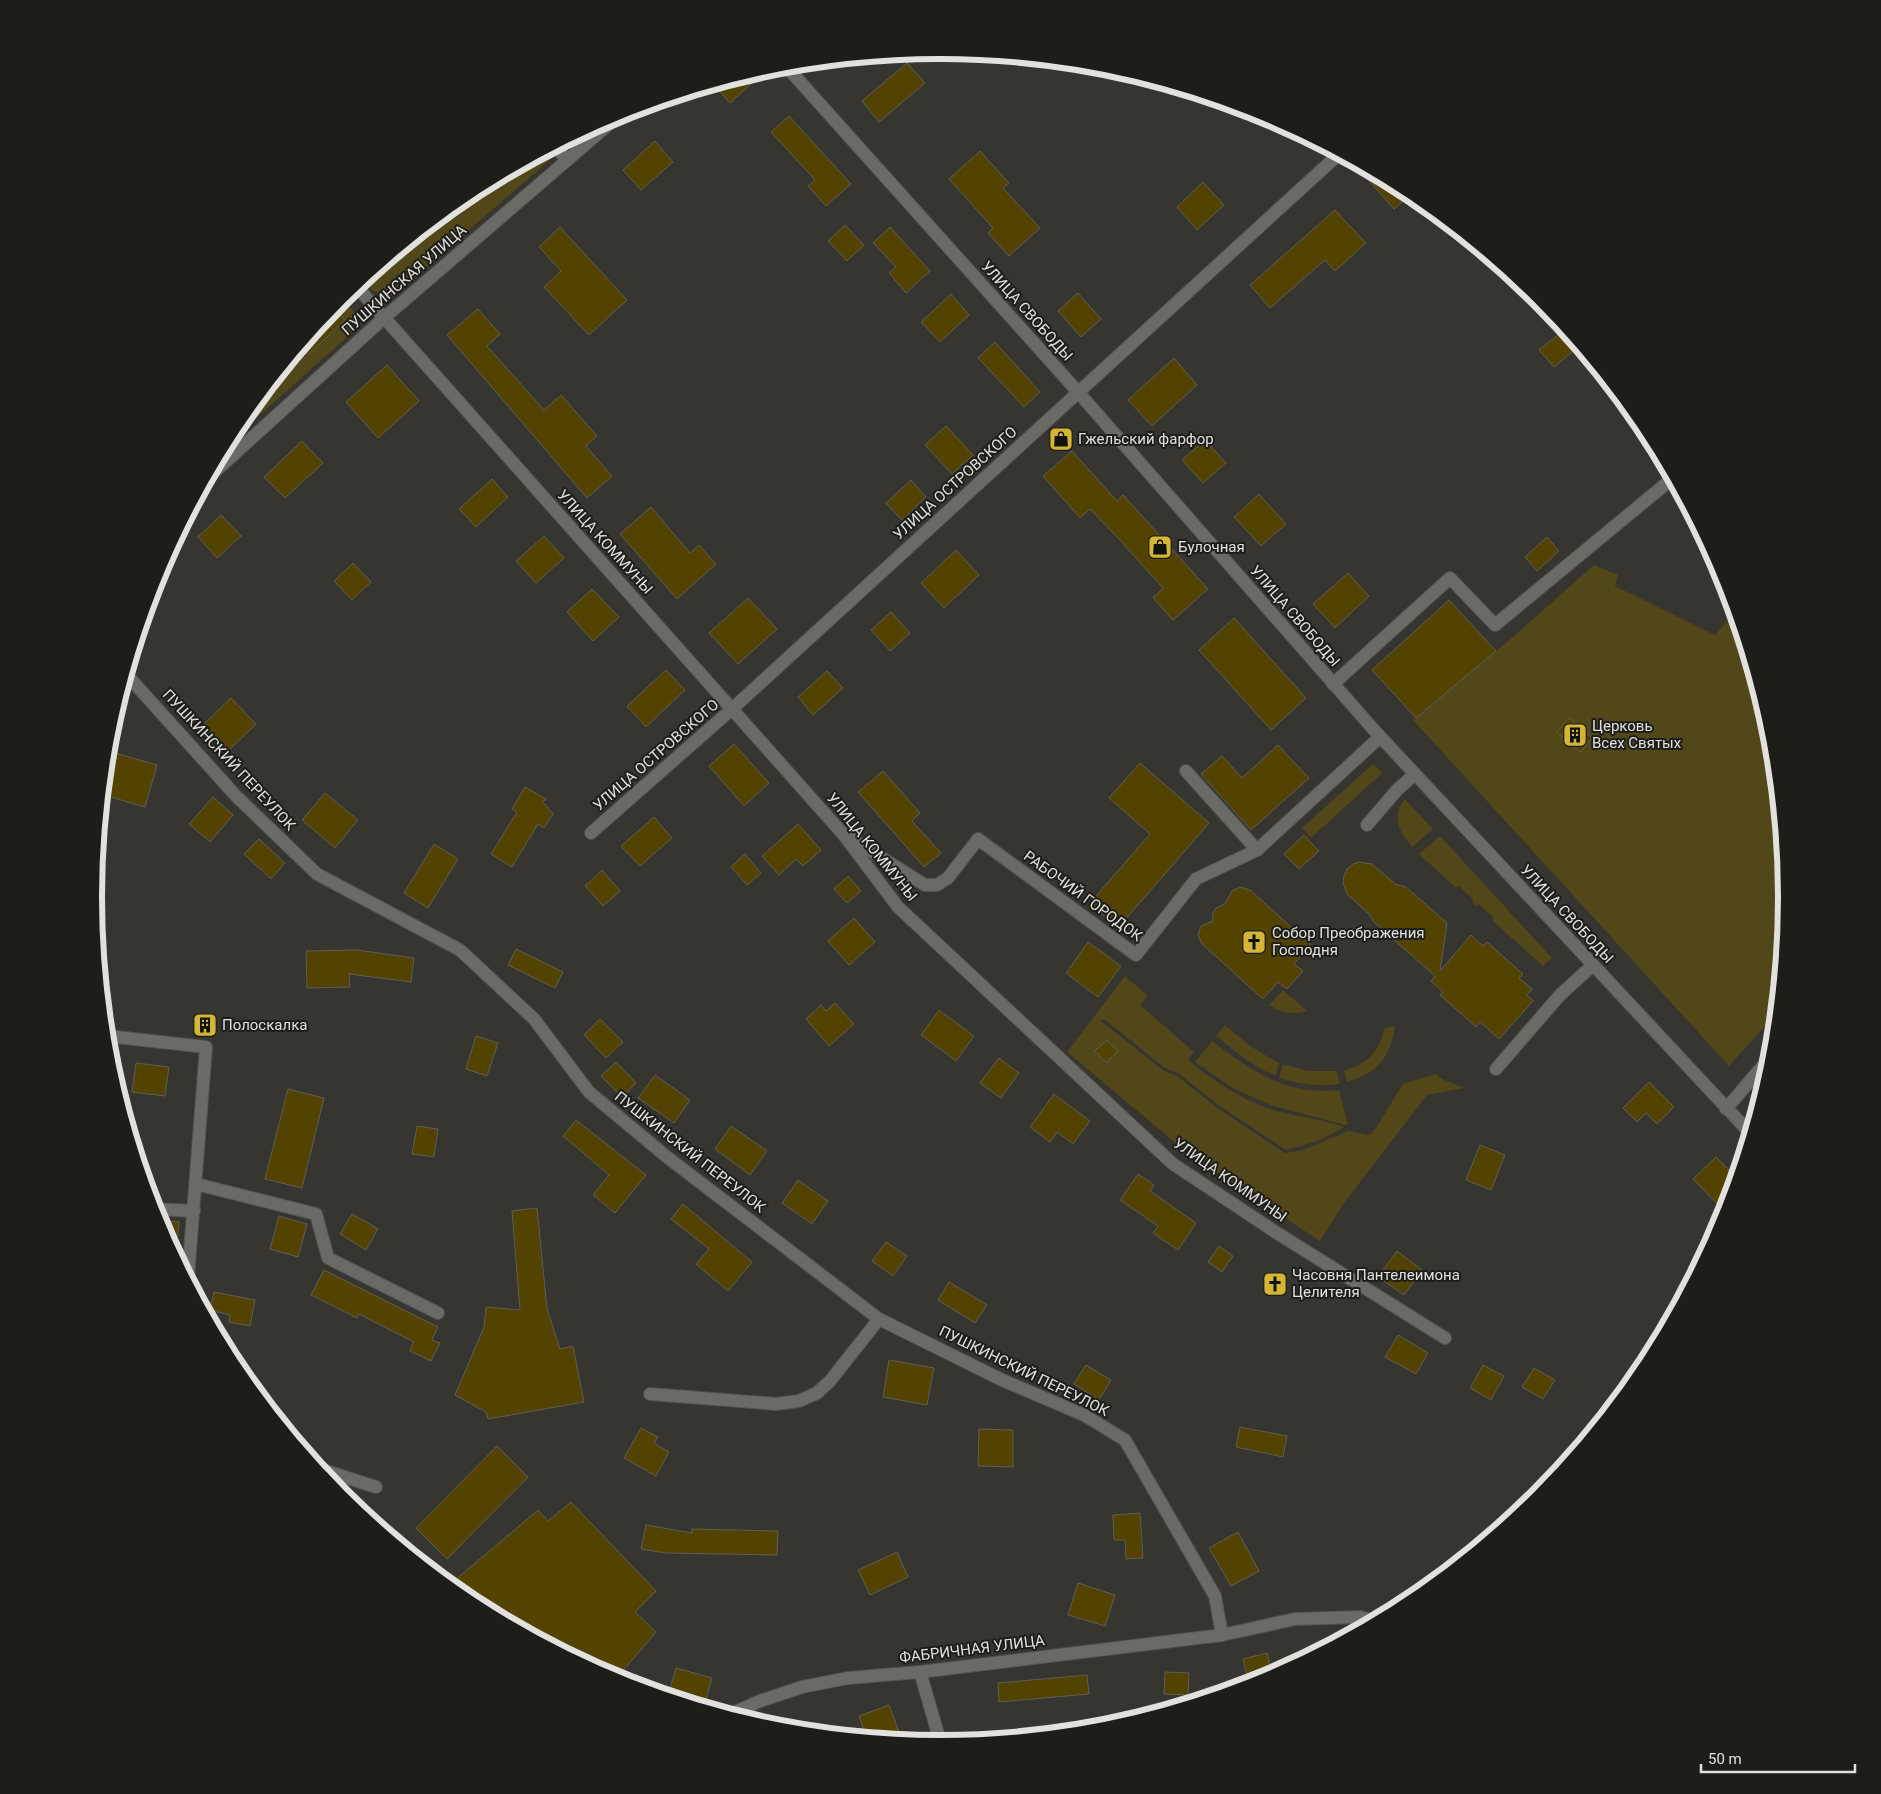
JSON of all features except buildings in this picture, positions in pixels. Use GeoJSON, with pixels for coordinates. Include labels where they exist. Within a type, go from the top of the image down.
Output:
{"type":"FeatureCollection","features":[{"type":"Feature","properties":{"kind":"street","name":"УЛИЦА СВОБОДЫ"},"geometry":{"type":"LineString","coordinates":[[792,73],[1078,392],[1380,737],[1746,1129]]}},
{"type":"Feature","properties":{"kind":"street","name":"ПУШКИНСКАЯ УЛИЦА"},"geometry":{"type":"LineString","coordinates":[[224,463],[385,317],[600,132]]}},
{"type":"Feature","properties":{"kind":"street"},"geometry":{"type":"LineString","coordinates":[[559,151],[567,160]]}},
{"type":"Feature","properties":{"kind":"street","name":"УЛИЦА ОСТРОВСКОГО"},"geometry":{"type":"LineString","coordinates":[[591,833],[732,710],[1335,158]]}},
{"type":"Feature","properties":{"kind":"street","name":"УЛИЦА КОММУНЫ"},"geometry":{"type":"LineString","coordinates":[[361,292],[843,834],[898,907],[1173,1164],[1277,1233],[1445,1338]]}},
{"type":"Feature","properties":{"kind":"street"},"geometry":{"type":"LineString","coordinates":[[1333,684],[1450,578],[1495,625],[1668,482]]}},
{"type":"Feature","properties":{"kind":"street","name":"ПУШКИНСКИЙ ПЕРЕУЛОК"},"geometry":{"type":"LineString","coordinates":[[131,680],[236,796],[317,874],[460,950],[534,1019],[590,1092],[667,1157],[879,1319],[1002,1380],[1084,1415],[1125,1440],[1216,1596],[1222,1635]]}},
{"type":"Feature","properties":{"kind":"street","name":"РАБОЧИЙ ГОРОДОК"},"geometry":{"type":"LineString","coordinates":[[843,834],[925,884],[938,885],[948,878],[978,839],[1136,956],[1196,879],[1257,850],[1380,737]]}},
{"type":"Feature","properties":{"kind":"street"},"geometry":{"type":"LineString","coordinates":[[1186,771],[1257,850]]}},
{"type":"Feature","properties":{"kind":"street"},"geometry":{"type":"LineString","coordinates":[[1367,825],[1397,790],[1415,774]]}},
{"type":"Feature","properties":{"kind":"street"},"geometry":{"type":"LineString","coordinates":[[1496,1069],[1560,995],[1593,965]]}},
{"type":"Feature","properties":{"kind":"street"},"geometry":{"type":"LineString","coordinates":[[114,1037],[206,1047],[189,1268]]}},
{"type":"Feature","properties":{"kind":"street"},"geometry":{"type":"LineString","coordinates":[[1726,1109],[1761,1067]]}},
{"type":"Feature","properties":{"kind":"street"},"geometry":{"type":"LineString","coordinates":[[196,1184],[316,1214],[328,1258],[438,1313]]}},
{"type":"Feature","properties":{"kind":"street"},"geometry":{"type":"LineString","coordinates":[[163,1209],[194,1211]]}},
{"type":"Feature","properties":{"kind":"street"},"geometry":{"type":"LineString","coordinates":[[650,1394],[776,1404],[799,1401],[817,1393],[830,1381],[879,1319]]}},
{"type":"Feature","properties":{"kind":"street"},"geometry":{"type":"LineString","coordinates":[[332,1473],[376,1487]]}},
{"type":"Feature","properties":{"kind":"street","name":"ФАБРИЧНАЯ УЛИЦА"},"geometry":{"type":"LineString","coordinates":[[739,1710],[760,1701],[802,1687],[848,1678],[920,1672],[1222,1635],[1295,1618],[1360,1617],[1367,1619]]}},
{"type":"Feature","properties":{"kind":"street"},"geometry":{"type":"LineString","coordinates":[[920,1672],[938,1735]]}},
{"type":"Feature","properties":{"kind":"shaded area"},"geometry":{"type":"Polygon","coordinates":[[[554,153],[556,155],[392,296],[379,294],[368,286],[383,272],[384,273],[430,232],[475,200],[521,171],[554,153]]]}},
{"type":"Feature","properties":{"kind":"shaded area"},"geometry":{"type":"Polygon","coordinates":[[[348,304],[356,316],[357,325],[355,330],[248,425],[288,371],[345,321],[339,314],[348,304]]]}},
{"type":"Feature","properties":{"kind":"shaded area"},"geometry":{"type":"Polygon","coordinates":[[[1594,565],[1618,575],[1615,586],[1715,635],[1730,618],[1750,680],[1763,733],[1772,788],[1777,842],[1779,897],[1777,952],[1770,1021],[1729,1066],[1413,720],[1513,637],[1594,565]]]}},
{"type":"Feature","properties":{"kind":"shaded area"},"geometry":{"type":"Polygon","coordinates":[[[1373,764],[1382,773],[1311,838],[1302,828],[1373,764]]]}},
{"type":"Feature","properties":{"kind":"shaded area"},"geometry":{"type":"Polygon","coordinates":[[[1405,799],[1433,829],[1412,847],[1403,836],[1398,824],[1398,812],[1405,799]]]}},
{"type":"Feature","properties":{"kind":"shaded area"},"geometry":{"type":"Polygon","coordinates":[[[1440,836],[1552,958],[1543,966],[1492,920],[1494,918],[1479,904],[1477,906],[1472,902],[1473,899],[1459,886],[1456,888],[1419,854],[1440,836]]]}},
{"type":"Feature","properties":{"kind":"shaded area"},"geometry":{"type":"Polygon","coordinates":[[[1125,976],[1148,996],[1140,1005],[1194,1052],[1188,1060],[1208,1076],[1241,1096],[1265,1107],[1344,1127],[1321,1140],[1286,1150],[1218,1105],[1178,1073],[1165,1068],[1104,1019],[1101,1021],[1163,1070],[1177,1076],[1216,1107],[1285,1153],[1303,1150],[1348,1131],[1370,1135],[1405,1083],[1436,1074],[1442,1079],[1464,1088],[1427,1095],[1344,1203],[1320,1241],[1190,1155],[1067,1052],[1125,976]]]}},
{"type":"Feature","properties":{"kind":"shaded area"},"geometry":{"type":"Polygon","coordinates":[[[1283,990],[1307,1011],[1287,1012],[1269,1005],[1283,990]]]}},
{"type":"Feature","properties":{"kind":"shaded area"},"geometry":{"type":"Polygon","coordinates":[[[1225,1025],[1250,1046],[1279,1063],[1276,1076],[1237,1053],[1216,1036],[1225,1025]]]}},
{"type":"Feature","properties":{"kind":"shaded area"},"geometry":{"type":"Polygon","coordinates":[[[1395,1026],[1390,1047],[1381,1063],[1367,1074],[1347,1082],[1344,1070],[1366,1061],[1376,1050],[1384,1028],[1395,1026]]]}},
{"type":"Feature","properties":{"kind":"shaded area"},"geometry":{"type":"Polygon","coordinates":[[[1212,1041],[1256,1071],[1286,1085],[1319,1091],[1339,1090],[1348,1124],[1345,1125],[1270,1105],[1231,1087],[1195,1062],[1212,1041]]]}},
{"type":"Feature","properties":{"kind":"shaded area"},"geometry":{"type":"Polygon","coordinates":[[[1283,1064],[1308,1071],[1337,1071],[1340,1084],[1309,1084],[1279,1078],[1283,1064]]]}},
{"type":"Feature","properties":{"kind":"place","name":"Гжельский фарфор"},"geometry":{"type":"Point","coordinates":[1061,439]}},
{"type":"Feature","properties":{"kind":"place","name":"Булочная"},"geometry":{"type":"Point","coordinates":[1160,547]}},
{"type":"Feature","properties":{"kind":"place","name":"Церковь Всех Святых"},"geometry":{"type":"Point","coordinates":[1575,735]}},
{"type":"Feature","properties":{"kind":"place","name":"Собор Преображения Господня"},"geometry":{"type":"Point","coordinates":[1254,942]}},
{"type":"Feature","properties":{"kind":"place","name":"Полоскалка"},"geometry":{"type":"Point","coordinates":[205,1025]}},
{"type":"Feature","properties":{"kind":"place","name":"Часовня Пантелеимона Целителя"},"geometry":{"type":"Point","coordinates":[1275,1284]}}]}
